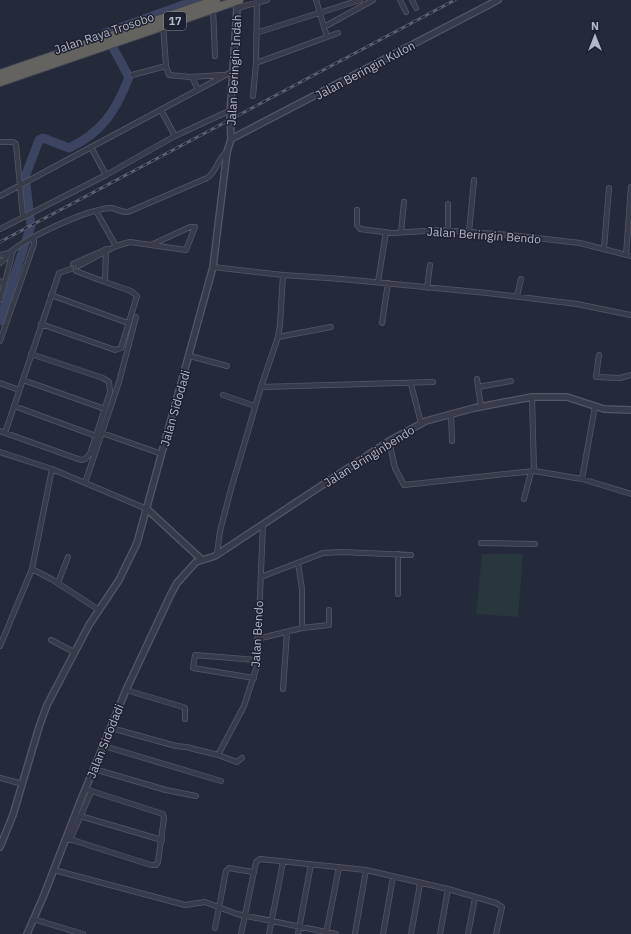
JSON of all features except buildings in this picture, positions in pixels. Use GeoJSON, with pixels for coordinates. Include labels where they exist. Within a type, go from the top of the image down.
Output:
{"type":"FeatureCollection","features":[{"type":"Feature","properties":{"kind":"highway","name":"Jalan Raya Trosobo"},"geometry":{"type":"LineString","coordinates":[[0,82],[216,0]]}},
{"type":"Feature","properties":{"kind":"highway","name":"Jalan Raya Trosobo"},"geometry":{"type":"LineString","coordinates":[[0,74],[237,3]]}},
{"type":"Feature","properties":{"kind":"street"},"geometry":{"type":"LineString","coordinates":[[237,3],[267,0]]}},
{"type":"Feature","properties":{"kind":"street"},"geometry":{"type":"LineString","coordinates":[[316,0],[328,37]]}},
{"type":"Feature","properties":{"kind":"street"},"geometry":{"type":"LineString","coordinates":[[256,33],[360,0]]}},
{"type":"Feature","properties":{"kind":"street"},"geometry":{"type":"LineString","coordinates":[[324,27],[373,0]]}},
{"type":"Feature","properties":{"kind":"street"},"geometry":{"type":"LineString","coordinates":[[400,0],[406,12]]}},
{"type":"Feature","properties":{"kind":"street"},"geometry":{"type":"LineString","coordinates":[[412,0],[416,8]]}},
{"type":"Feature","properties":{"kind":"street","name":"Jalan Beringin Kulon"},"geometry":{"type":"LineString","coordinates":[[232,139],[498,0]]}},
{"type":"Feature","properties":{"kind":"street"},"geometry":{"type":"LineString","coordinates":[[253,96],[256,63],[257,2]]}},
{"type":"Feature","properties":{"kind":"street","name":"Jalan Beringin Indah"},"geometry":{"type":"LineString","coordinates":[[232,139],[231,110],[235,70],[237,3]]}},
{"type":"Feature","properties":{"kind":"street"},"geometry":{"type":"LineString","coordinates":[[213,9],[215,56]]}},
{"type":"Feature","properties":{"kind":"street"},"geometry":{"type":"LineString","coordinates":[[163,25],[166,66],[169,75],[192,77],[225,75]]}},
{"type":"Feature","properties":{"kind":"street"},"geometry":{"type":"LineString","coordinates":[[256,63],[338,33]]}},
{"type":"Feature","properties":{"kind":"street"},"geometry":{"type":"LineString","coordinates":[[132,75],[166,66]]}},
{"type":"Feature","properties":{"kind":"street"},"geometry":{"type":"LineString","coordinates":[[0,196],[235,70]]}},
{"type":"Feature","properties":{"kind":"street"},"geometry":{"type":"LineString","coordinates":[[192,77],[198,90]]}},
{"type":"Feature","properties":{"kind":"street"},"geometry":{"type":"LineString","coordinates":[[161,110],[175,136]]}},
{"type":"Feature","properties":{"kind":"street"},"geometry":{"type":"LineString","coordinates":[[0,229],[106,175],[175,136],[231,110]]}},
{"type":"Feature","properties":{"kind":"street"},"geometry":{"type":"LineString","coordinates":[[232,139],[227,152],[213,268],[517,296],[576,304],[631,315]]}},
{"type":"Feature","properties":{"kind":"street"},"geometry":{"type":"LineString","coordinates":[[0,142],[12,141],[16,143],[24,183],[23,217]]}},
{"type":"Feature","properties":{"kind":"street"},"geometry":{"type":"LineString","coordinates":[[91,147],[106,175]]}},
{"type":"Feature","properties":{"kind":"street"},"geometry":{"type":"LineString","coordinates":[[0,255],[9,253],[34,238],[96,211],[112,208],[121,212],[128,212],[207,178],[213,173],[223,154],[227,152]]}},
{"type":"Feature","properties":{"kind":"street"},"geometry":{"type":"LineString","coordinates":[[469,232],[474,180]]}},
{"type":"Feature","properties":{"kind":"street"},"geometry":{"type":"LineString","coordinates":[[628,256],[631,187]]}},
{"type":"Feature","properties":{"kind":"street"},"geometry":{"type":"LineString","coordinates":[[604,248],[610,188]]}},
{"type":"Feature","properties":{"kind":"street"},"geometry":{"type":"LineString","coordinates":[[401,232],[404,202]]}},
{"type":"Feature","properties":{"kind":"street"},"geometry":{"type":"LineString","coordinates":[[448,204],[448,230]]}},
{"type":"Feature","properties":{"kind":"street","name":"Jalan Beringin Bendo"},"geometry":{"type":"LineString","coordinates":[[357,210],[358,227],[386,232],[448,230],[556,240],[604,248],[628,256]]}},
{"type":"Feature","properties":{"kind":"street"},"geometry":{"type":"LineString","coordinates":[[96,211],[109,249],[105,282]]}},
{"type":"Feature","properties":{"kind":"street"},"geometry":{"type":"LineString","coordinates":[[6,433],[59,273],[75,268],[109,249],[130,242],[151,245],[186,250],[195,227],[190,227],[151,245]]}},
{"type":"Feature","properties":{"kind":"street"},"geometry":{"type":"LineString","coordinates":[[378,282],[386,232]]}},
{"type":"Feature","properties":{"kind":"street"},"geometry":{"type":"LineString","coordinates":[[0,341],[34,244],[34,238]]}},
{"type":"Feature","properties":{"kind":"street"},"geometry":{"type":"LineString","coordinates":[[0,300],[16,248]]}},
{"type":"Feature","properties":{"kind":"street"},"geometry":{"type":"LineString","coordinates":[[0,263],[6,259],[9,253]]}},
{"type":"Feature","properties":{"kind":"street"},"geometry":{"type":"LineString","coordinates":[[427,288],[430,265]]}},
{"type":"Feature","properties":{"kind":"street"},"geometry":{"type":"LineString","coordinates":[[41,324],[119,350],[122,346],[137,298],[136,294],[75,268]]}},
{"type":"Feature","properties":{"kind":"street","name":"Jalan Sidodadi"},"geometry":{"type":"LineString","coordinates":[[0,847],[24,784],[39,727],[47,705],[74,652],[130,560],[147,509],[213,268]]}},
{"type":"Feature","properties":{"kind":"street"},"geometry":{"type":"LineString","coordinates":[[217,554],[220,531],[256,406],[260,387],[278,337],[283,275]]}},
{"type":"Feature","properties":{"kind":"street"},"geometry":{"type":"LineString","coordinates":[[517,296],[521,279]]}},
{"type":"Feature","properties":{"kind":"street"},"geometry":{"type":"LineString","coordinates":[[0,281],[4,286]]}},
{"type":"Feature","properties":{"kind":"street"},"geometry":{"type":"LineString","coordinates":[[382,323],[388,283]]}},
{"type":"Feature","properties":{"kind":"street"},"geometry":{"type":"LineString","coordinates":[[51,295],[128,323]]}},
{"type":"Feature","properties":{"kind":"street"},"geometry":{"type":"LineString","coordinates":[[84,483],[119,382],[136,317]]}},
{"type":"Feature","properties":{"kind":"street"},"geometry":{"type":"LineString","coordinates":[[278,337],[331,327]]}},
{"type":"Feature","properties":{"kind":"street"},"geometry":{"type":"LineString","coordinates":[[0,431],[81,460],[85,459],[90,454],[110,392],[110,384],[107,380],[31,354]]}},
{"type":"Feature","properties":{"kind":"street"},"geometry":{"type":"LineString","coordinates":[[599,355],[596,377],[620,378],[631,375]]}},
{"type":"Feature","properties":{"kind":"street"},"geometry":{"type":"LineString","coordinates":[[190,356],[226,366]]}},
{"type":"Feature","properties":{"kind":"street"},"geometry":{"type":"LineString","coordinates":[[477,379],[481,407]]}},
{"type":"Feature","properties":{"kind":"street"},"geometry":{"type":"LineString","coordinates":[[23,380],[105,409]]}},
{"type":"Feature","properties":{"kind":"street"},"geometry":{"type":"LineString","coordinates":[[478,387],[510,381]]}},
{"type":"Feature","properties":{"kind":"street"},"geometry":{"type":"LineString","coordinates":[[260,387],[411,384],[433,382]]}},
{"type":"Feature","properties":{"kind":"street"},"geometry":{"type":"LineString","coordinates":[[0,383],[19,390]]}},
{"type":"Feature","properties":{"kind":"street"},"geometry":{"type":"LineString","coordinates":[[411,384],[421,423]]}},
{"type":"Feature","properties":{"kind":"street"},"geometry":{"type":"LineString","coordinates":[[224,395],[256,406]]}},
{"type":"Feature","properties":{"kind":"street"},"geometry":{"type":"LineString","coordinates":[[524,499],[532,472],[532,397]]}},
{"type":"Feature","properties":{"kind":"street","name":"Jalan Bringinbendo"},"geometry":{"type":"LineString","coordinates":[[201,559],[208,559],[217,554],[389,441],[421,423],[451,413],[532,397],[567,397],[604,409],[631,410]]}},
{"type":"Feature","properties":{"kind":"street"},"geometry":{"type":"LineString","coordinates":[[14,406],[96,436]]}},
{"type":"Feature","properties":{"kind":"street"},"geometry":{"type":"LineString","coordinates":[[582,479],[595,406]]}},
{"type":"Feature","properties":{"kind":"street"},"geometry":{"type":"LineString","coordinates":[[451,413],[452,441]]}},
{"type":"Feature","properties":{"kind":"street"},"geometry":{"type":"LineString","coordinates":[[102,433],[162,454]]}},
{"type":"Feature","properties":{"kind":"street"},"geometry":{"type":"LineString","coordinates":[[389,441],[395,468],[404,485],[532,472],[582,479],[631,494]]}},
{"type":"Feature","properties":{"kind":"street"},"geometry":{"type":"LineString","coordinates":[[0,452],[52,469],[147,509],[201,559]]}},
{"type":"Feature","properties":{"kind":"street"},"geometry":{"type":"LineString","coordinates":[[0,646],[32,569],[52,469]]}},
{"type":"Feature","properties":{"kind":"street","name":"Jalan Bendo"},"geometry":{"type":"LineString","coordinates":[[218,756],[244,706],[254,678],[257,660],[263,524]]}},
{"type":"Feature","properties":{"kind":"street"},"geometry":{"type":"LineString","coordinates":[[481,543],[536,544]]}},
{"type":"Feature","properties":{"kind":"street"},"geometry":{"type":"LineString","coordinates":[[261,577],[323,553],[411,555]]}},
{"type":"Feature","properties":{"kind":"street"},"geometry":{"type":"LineString","coordinates":[[398,554],[398,594]]}},
{"type":"Feature","properties":{"kind":"street"},"geometry":{"type":"LineString","coordinates":[[58,583],[68,557]]}},
{"type":"Feature","properties":{"kind":"street","name":"Jalan Sidodadi"},"geometry":{"type":"LineString","coordinates":[[27,934],[88,791],[94,769],[126,690],[177,583],[196,562],[201,559]]}},
{"type":"Feature","properties":{"kind":"street"},"geometry":{"type":"LineString","coordinates":[[298,563],[302,589],[302,628]]}},
{"type":"Feature","properties":{"kind":"street"},"geometry":{"type":"LineString","coordinates":[[32,569],[58,583],[99,610]]}},
{"type":"Feature","properties":{"kind":"street"},"geometry":{"type":"LineString","coordinates":[[257,639],[302,628],[329,625],[329,610]]}},
{"type":"Feature","properties":{"kind":"street"},"geometry":{"type":"LineString","coordinates":[[283,689],[287,632]]}},
{"type":"Feature","properties":{"kind":"street"},"geometry":{"type":"LineString","coordinates":[[51,640],[74,652]]}},
{"type":"Feature","properties":{"kind":"street"},"geometry":{"type":"LineString","coordinates":[[254,678],[193,668],[195,655],[257,660]]}},
{"type":"Feature","properties":{"kind":"street"},"geometry":{"type":"LineString","coordinates":[[126,690],[183,707],[185,708],[185,719]]}},
{"type":"Feature","properties":{"kind":"street"},"geometry":{"type":"LineString","coordinates":[[111,728],[237,762],[242,758]]}},
{"type":"Feature","properties":{"kind":"street"},"geometry":{"type":"LineString","coordinates":[[104,746],[221,781]]}},
{"type":"Feature","properties":{"kind":"street"},"geometry":{"type":"LineString","coordinates":[[94,769],[166,790],[196,796]]}},
{"type":"Feature","properties":{"kind":"street"},"geometry":{"type":"LineString","coordinates":[[0,778],[24,784]]}},
{"type":"Feature","properties":{"kind":"street"},"geometry":{"type":"LineString","coordinates":[[88,791],[163,814],[162,840],[158,862],[154,865],[68,839],[80,816],[88,791]]}},
{"type":"Feature","properties":{"kind":"street"},"geometry":{"type":"LineString","coordinates":[[80,816],[162,840]]}},
{"type":"Feature","properties":{"kind":"street"},"geometry":{"type":"LineString","coordinates":[[241,934],[246,916],[253,872],[258,860],[339,866],[366,870],[475,898],[502,907],[496,934]]}},
{"type":"Feature","properties":{"kind":"street"},"geometry":{"type":"LineString","coordinates":[[269,934],[273,921],[283,862]]}},
{"type":"Feature","properties":{"kind":"street"},"geometry":{"type":"LineString","coordinates":[[298,934],[311,864]]}},
{"type":"Feature","properties":{"kind":"street"},"geometry":{"type":"LineString","coordinates":[[326,933],[339,866]]}},
{"type":"Feature","properties":{"kind":"street"},"geometry":{"type":"LineString","coordinates":[[215,928],[228,868],[253,872]]}},
{"type":"Feature","properties":{"kind":"street"},"geometry":{"type":"LineString","coordinates":[[54,870],[185,905],[201,902],[246,916],[336,934]]}},
{"type":"Feature","properties":{"kind":"street"},"geometry":{"type":"LineString","coordinates":[[354,934],[366,870]]}},
{"type":"Feature","properties":{"kind":"street"},"geometry":{"type":"LineString","coordinates":[[384,934],[393,877]]}},
{"type":"Feature","properties":{"kind":"street"},"geometry":{"type":"LineString","coordinates":[[411,934],[420,884]]}},
{"type":"Feature","properties":{"kind":"street"},"geometry":{"type":"LineString","coordinates":[[440,934],[448,890]]}},
{"type":"Feature","properties":{"kind":"street"},"geometry":{"type":"LineString","coordinates":[[468,934],[475,898]]}},
{"type":"Feature","properties":{"kind":"street"},"geometry":{"type":"LineString","coordinates":[[33,919],[83,934]]}},
{"type":"Feature","properties":{"kind":"shaded area"},"geometry":{"type":"Polygon","coordinates":[[[482,554],[523,554],[518,617],[476,614],[482,554]]]}},
{"type":"Feature","properties":{"kind":"waterway"},"geometry":{"type":"LineString","coordinates":[[0,321],[31,225],[25,177],[39,140],[43,138],[69,148],[91,135],[107,119],[113,110],[129,77],[105,33],[197,0]]}},
{"type":"Feature","properties":{"kind":"railway"},"geometry":{"type":"LineString","coordinates":[[0,242],[455,0]]}}]}
